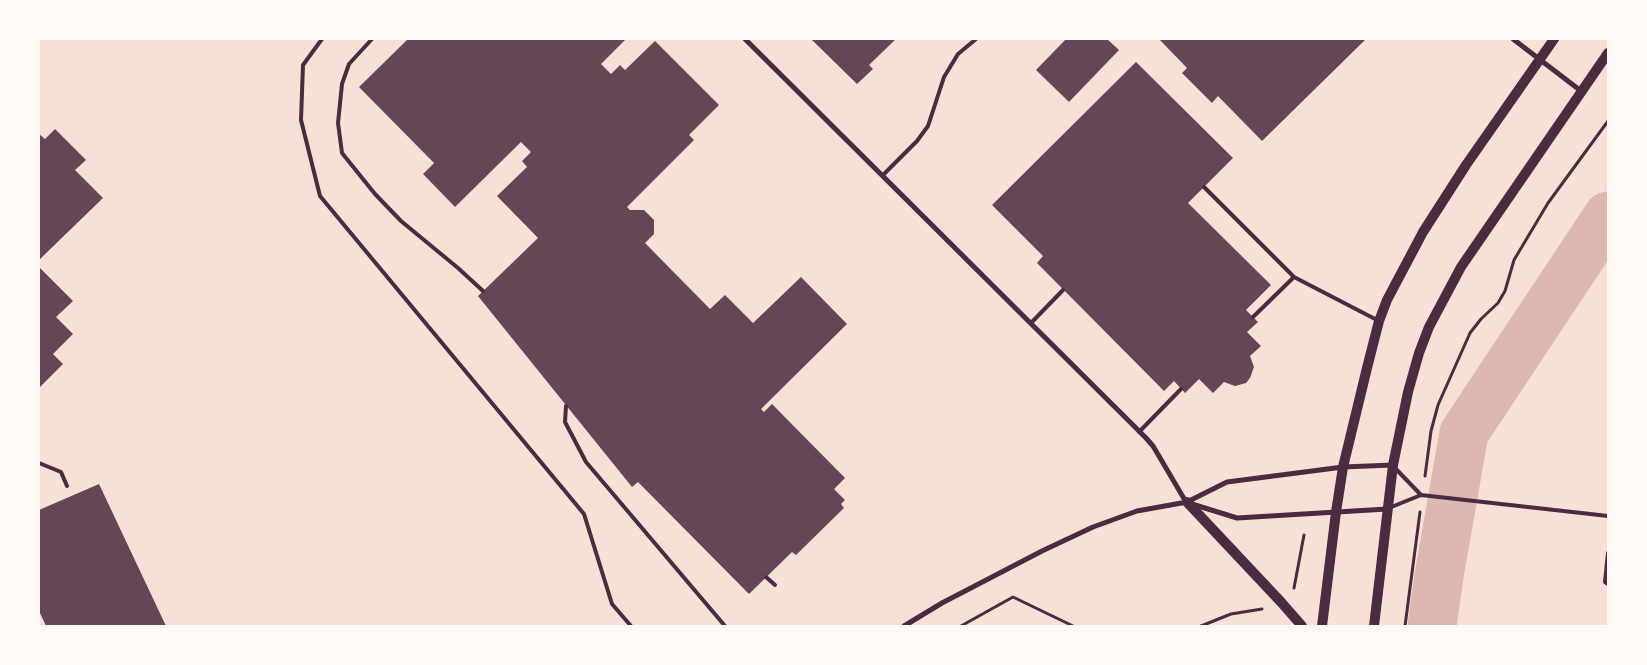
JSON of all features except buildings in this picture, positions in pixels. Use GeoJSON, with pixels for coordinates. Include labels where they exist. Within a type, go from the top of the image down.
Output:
{"type":"FeatureCollection","features":[{"type":"Feature","properties":{"kind":"main road"},"geometry":{"type":"LineString","coordinates":[[1322,626],[1343,467],[1379,321],[1387,300],[1423,232],[1466,165],[1554,39]]}},
{"type":"Feature","properties":{"kind":"main road"},"geometry":{"type":"LineString","coordinates":[[1374,626],[1393,465],[1408,392],[1430,327],[1461,267],[1608,53]]}},
{"type":"Feature","properties":{"kind":"main road"},"geometry":{"type":"LineString","coordinates":[[1186,502],[1302,626]]}},
{"type":"Feature","properties":{"kind":"street"},"geometry":{"type":"LineString","coordinates":[[746,39],[1153,446],[1186,502],[1237,518],[1387,509]]}},
{"type":"Feature","properties":{"kind":"street"},"geometry":{"type":"LineString","coordinates":[[1513,39],[1581,91]]}},
{"type":"Feature","properties":{"kind":"street"},"geometry":{"type":"LineString","coordinates":[[904,626],[950,599],[1042,551],[1093,526],[1138,511],[1186,502],[1227,482],[1343,467],[1393,465]]}},
{"type":"Feature","properties":{"kind":"lane"},"geometry":{"type":"LineString","coordinates":[[322,39],[303,65],[301,120],[320,196],[584,514],[612,604],[631,626]]}},
{"type":"Feature","properties":{"kind":"lane"},"geometry":{"type":"LineString","coordinates":[[372,39],[349,64],[342,84],[338,123],[342,154],[375,194],[401,221],[483,291]]}},
{"type":"Feature","properties":{"kind":"lane"},"geometry":{"type":"LineString","coordinates":[[883,175],[917,141],[928,126],[944,77],[958,54],[976,39]]}},
{"type":"Feature","properties":{"kind":"lane"},"geometry":{"type":"LineString","coordinates":[[1204,187],[1294,277],[1379,321]]}},
{"type":"Feature","properties":{"kind":"lane"},"geometry":{"type":"LineString","coordinates":[[1253,317],[1294,277]]}},
{"type":"Feature","properties":{"kind":"lane"},"geometry":{"type":"LineString","coordinates":[[1031,323],[1063,290]]}},
{"type":"Feature","properties":{"kind":"lane"},"geometry":{"type":"LineString","coordinates":[[1139,432],[1181,389]]}},
{"type":"Feature","properties":{"kind":"lane"},"geometry":{"type":"LineString","coordinates":[[566,406],[565,422],[586,462],[725,626]]}},
{"type":"Feature","properties":{"kind":"lane"},"geometry":{"type":"LineString","coordinates":[[39,463],[61,472],[67,486]]}},
{"type":"Feature","properties":{"kind":"lane"},"geometry":{"type":"LineString","coordinates":[[1393,465],[1421,495]]}},
{"type":"Feature","properties":{"kind":"lane"},"geometry":{"type":"LineString","coordinates":[[1387,509],[1421,495],[1608,516]]}},
{"type":"Feature","properties":{"kind":"lane"},"geometry":{"type":"LineString","coordinates":[[1608,553],[1605,582],[1608,584]]}},
{"type":"Feature","properties":{"kind":"lane"},"geometry":{"type":"LineString","coordinates":[[766,577],[775,585]]}},
{"type":"Feature","properties":{"kind":"path"},"geometry":{"type":"LineString","coordinates":[[1425,478],[1431,431],[1438,405],[1470,333],[1480,319],[1498,302],[1505,291],[1514,260],[1548,203],[1608,121]]}},
{"type":"Feature","properties":{"kind":"path"},"geometry":{"type":"LineString","coordinates":[[1405,626],[1421,506]]}},
{"type":"Feature","properties":{"kind":"path"},"geometry":{"type":"LineString","coordinates":[[1293,592],[1304,535]]}},
{"type":"Feature","properties":{"kind":"path"},"geometry":{"type":"LineString","coordinates":[[961,626],[1013,597],[1073,626]]}},
{"type":"Feature","properties":{"kind":"path"},"geometry":{"type":"LineString","coordinates":[[1201,626],[1232,614],[1267,609]]}},
{"type":"Feature","properties":{"kind":"waterway"},"geometry":{"type":"LineString","coordinates":[[1432,626],[1464,433],[1608,216]]}}]}
